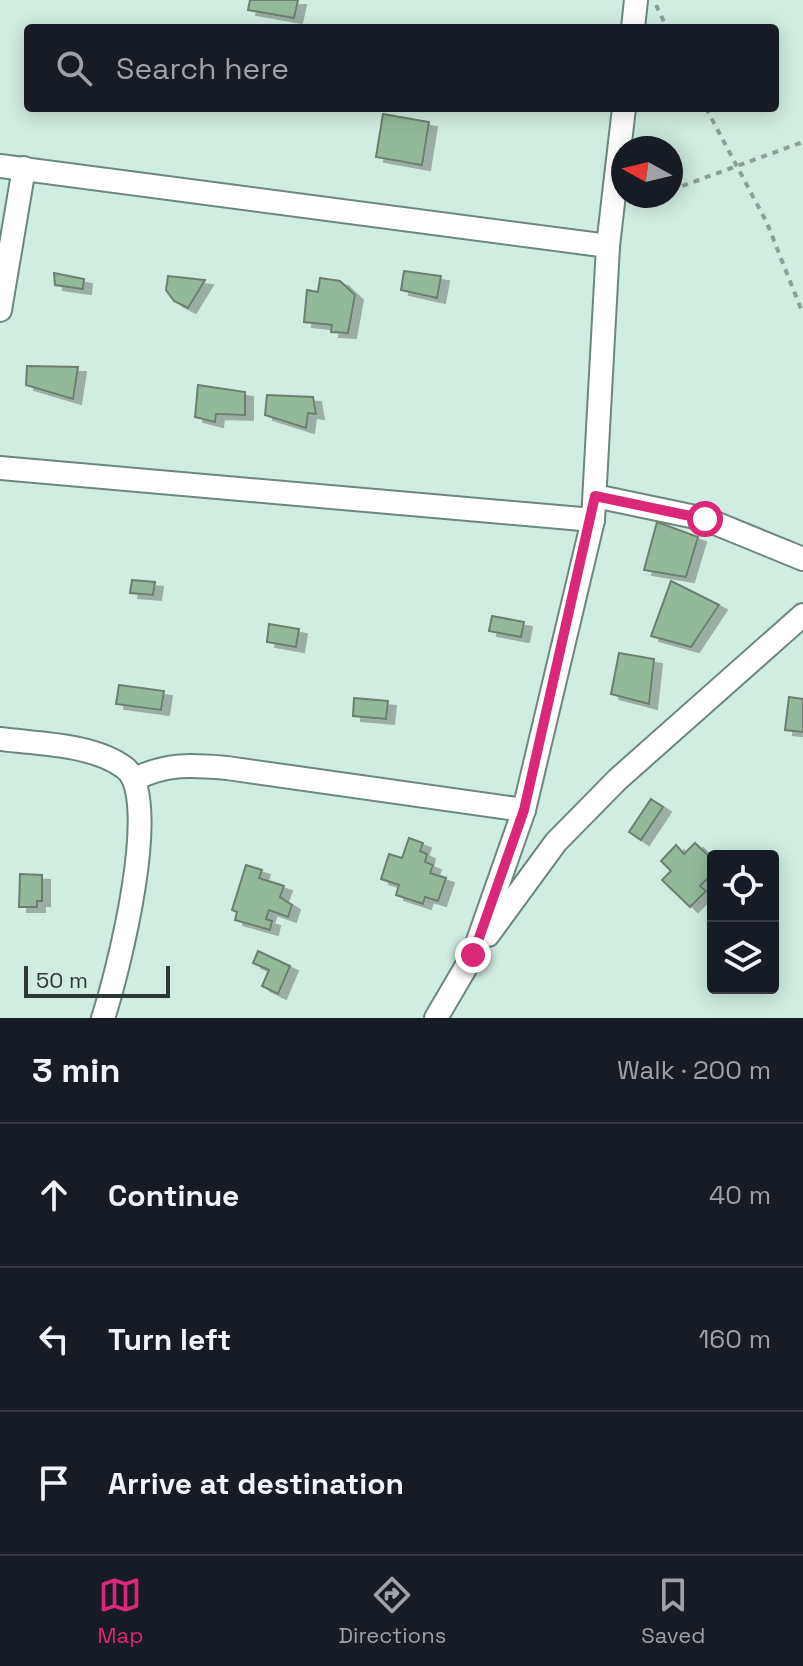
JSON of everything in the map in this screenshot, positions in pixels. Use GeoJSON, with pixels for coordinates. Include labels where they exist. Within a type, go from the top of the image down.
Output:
{"type":"FeatureCollection","features":[{"type":"Feature","properties":{"kind":"street"},"geometry":{"type":"LineString","coordinates":[[633,24],[636,0]]}},
{"type":"Feature","properties":{"kind":"street"},"geometry":{"type":"LineString","coordinates":[[473,955],[524,810],[593,520],[608,246],[624,112]]}},
{"type":"Feature","properties":{"kind":"street"},"geometry":{"type":"LineString","coordinates":[[0,166],[608,246]]}},
{"type":"Feature","properties":{"kind":"street"},"geometry":{"type":"LineString","coordinates":[[0,310],[24,168]]}},
{"type":"Feature","properties":{"kind":"street"},"geometry":{"type":"LineString","coordinates":[[0,468],[593,520]]}},
{"type":"Feature","properties":{"kind":"street"},"geometry":{"type":"LineString","coordinates":[[595,496],[705,519],[803,559]]}},
{"type":"Feature","properties":{"kind":"street"},"geometry":{"type":"LineString","coordinates":[[436,1018],[473,955],[566,832],[618,779],[803,615]]}},
{"type":"Feature","properties":{"kind":"street"},"geometry":{"type":"LineString","coordinates":[[0,739],[89,753],[115,762],[135,779],[141,808],[132,893],[120,968],[103,1018]]}},
{"type":"Feature","properties":{"kind":"street"},"geometry":{"type":"LineString","coordinates":[[135,779],[155,769],[178,764],[524,810]]}},
{"type":"Feature","properties":{"kind":"path"},"geometry":{"type":"LineString","coordinates":[[654,0],[665,24]]}},
{"type":"Feature","properties":{"kind":"path"},"geometry":{"type":"LineString","coordinates":[[708,112],[767,223],[803,314]]}},
{"type":"Feature","properties":{"kind":"path"},"geometry":{"type":"LineString","coordinates":[[683,186],[803,142]]}},
{"type":"Feature","properties":{"kind":"building"},"geometry":{"type":"Polygon","coordinates":[[[250,0],[298,0],[294,18],[248,10],[250,0]]]}},
{"type":"Feature","properties":{"kind":"building"},"geometry":{"type":"Polygon","coordinates":[[[383,114],[429,122],[422,165],[376,157],[383,114]]]}},
{"type":"Feature","properties":{"kind":"building"},"geometry":{"type":"Polygon","coordinates":[[[404,271],[441,276],[437,298],[401,290],[404,271]]]}},
{"type":"Feature","properties":{"kind":"building"},"geometry":{"type":"Polygon","coordinates":[[[54,273],[84,279],[83,289],[55,285],[54,273]]]}},
{"type":"Feature","properties":{"kind":"building"},"geometry":{"type":"Polygon","coordinates":[[[168,276],[205,280],[188,308],[174,301],[166,290],[168,276]]]}},
{"type":"Feature","properties":{"kind":"building"},"geometry":{"type":"Polygon","coordinates":[[[320,278],[340,281],[355,295],[348,333],[331,332],[332,325],[304,322],[307,290],[318,292],[320,278]]]}},
{"type":"Feature","properties":{"kind":"building"},"geometry":{"type":"Polygon","coordinates":[[[27,366],[78,367],[73,399],[26,385],[27,366]]]}},
{"type":"Feature","properties":{"kind":"building"},"geometry":{"type":"Polygon","coordinates":[[[198,385],[245,392],[245,415],[216,414],[215,422],[195,417],[198,385]]]}},
{"type":"Feature","properties":{"kind":"building"},"geometry":{"type":"Polygon","coordinates":[[[267,395],[313,397],[316,414],[308,413],[306,428],[265,415],[267,395]]]}},
{"type":"Feature","properties":{"kind":"building"},"geometry":{"type":"Polygon","coordinates":[[[657,522],[698,537],[686,577],[644,570],[657,522]]]}},
{"type":"Feature","properties":{"kind":"building"},"geometry":{"type":"Polygon","coordinates":[[[132,580],[155,582],[153,595],[130,593],[132,580]]]}},
{"type":"Feature","properties":{"kind":"building"},"geometry":{"type":"Polygon","coordinates":[[[671,581],[719,605],[691,647],[651,636],[671,581]]]}},
{"type":"Feature","properties":{"kind":"building"},"geometry":{"type":"Polygon","coordinates":[[[492,616],[524,622],[521,637],[489,631],[492,616]]]}},
{"type":"Feature","properties":{"kind":"building"},"geometry":{"type":"Polygon","coordinates":[[[269,624],[299,629],[296,647],[267,642],[269,624]]]}},
{"type":"Feature","properties":{"kind":"building"},"geometry":{"type":"Polygon","coordinates":[[[619,653],[654,659],[649,704],[611,694],[619,653]]]}},
{"type":"Feature","properties":{"kind":"building"},"geometry":{"type":"Polygon","coordinates":[[[119,685],[164,691],[161,710],[116,704],[119,685]]]}},
{"type":"Feature","properties":{"kind":"building"},"geometry":{"type":"Polygon","coordinates":[[[789,697],[803,699],[803,732],[785,730],[789,697]]]}},
{"type":"Feature","properties":{"kind":"building"},"geometry":{"type":"Polygon","coordinates":[[[354,698],[388,701],[386,719],[353,716],[354,698]]]}},
{"type":"Feature","properties":{"kind":"building"},"geometry":{"type":"Polygon","coordinates":[[[651,799],[663,807],[641,840],[629,832],[651,799]]]}},
{"type":"Feature","properties":{"kind":"building"},"geometry":{"type":"Polygon","coordinates":[[[409,838],[423,843],[420,851],[427,854],[425,862],[433,865],[430,873],[446,878],[438,901],[425,897],[423,904],[396,895],[399,885],[381,879],[389,854],[402,858],[409,838]]]}},
{"type":"Feature","properties":{"kind":"building"},"geometry":{"type":"Polygon","coordinates":[[[695,843],[707,854],[707,879],[700,886],[706,891],[690,907],[662,880],[671,871],[661,861],[676,845],[684,854],[695,843]]]}},
{"type":"Feature","properties":{"kind":"building"},"geometry":{"type":"Polygon","coordinates":[[[246,865],[262,870],[259,878],[284,886],[280,897],[292,905],[288,917],[269,910],[266,919],[272,921],[270,930],[235,920],[237,912],[232,910],[246,865]]]}},
{"type":"Feature","properties":{"kind":"building"},"geometry":{"type":"Polygon","coordinates":[[[20,874],[42,875],[42,901],[37,901],[37,907],[19,907],[20,874]]]}},
{"type":"Feature","properties":{"kind":"building"},"geometry":{"type":"Polygon","coordinates":[[[258,951],[290,966],[278,994],[262,986],[269,970],[253,963],[258,951]]]}},
{"type":"Feature","properties":{"kind":"route"},"geometry":{"type":"LineString","coordinates":[[473,955],[524,810],[593,520],[595,496],[705,519]]}}]}
